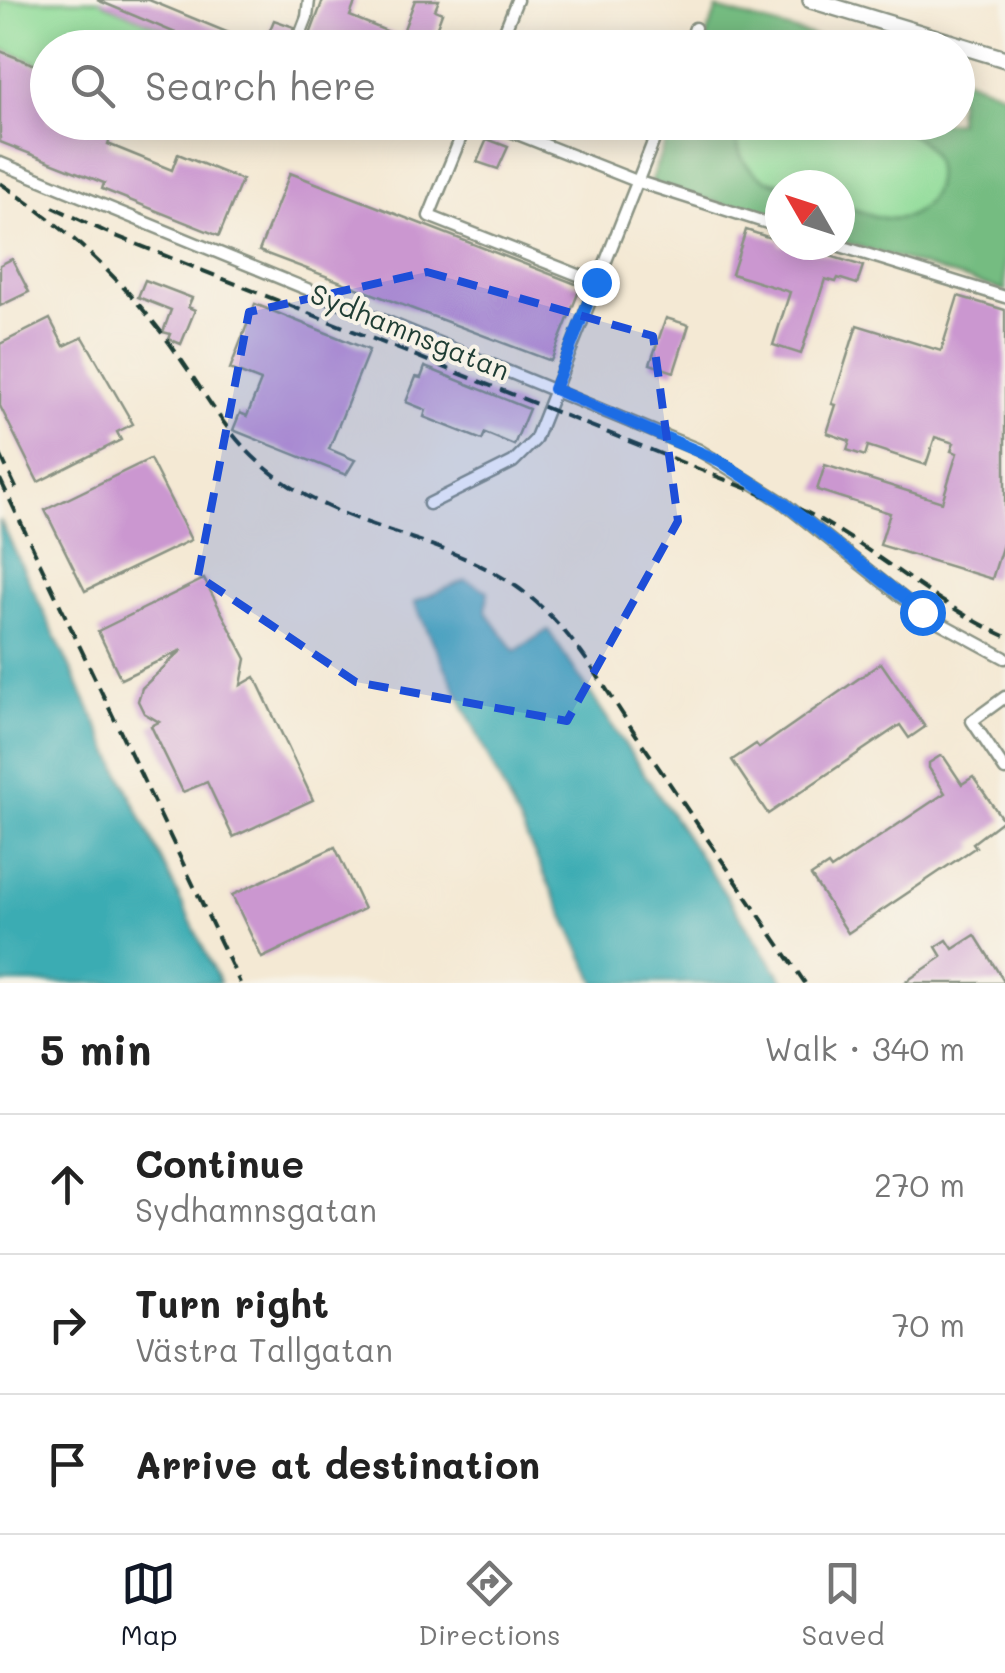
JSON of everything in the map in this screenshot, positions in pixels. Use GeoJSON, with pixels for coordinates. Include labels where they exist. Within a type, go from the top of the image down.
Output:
{"type":"FeatureCollection","features":[{"type":"Feature","properties":{"kind":"street"},"geometry":{"type":"LineString","coordinates":[[302,30],[308,0]]}},
{"type":"Feature","properties":{"kind":"street"},"geometry":{"type":"LineString","coordinates":[[505,30],[517,0]]}},
{"type":"Feature","properties":{"kind":"street"},"geometry":{"type":"LineString","coordinates":[[817,1],[911,30]]}},
{"type":"Feature","properties":{"kind":"street"},"geometry":{"type":"LineString","coordinates":[[975,50],[1005,59]]}},
{"type":"Feature","properties":{"kind":"street"},"geometry":{"type":"LineString","coordinates":[[460,140],[429,216],[596,282]]}},
{"type":"Feature","properties":{"kind":"street"},"geometry":{"type":"LineString","coordinates":[[533,140],[639,182],[765,222]]}},
{"type":"Feature","properties":{"kind":"street"},"geometry":{"type":"LineString","coordinates":[[429,504],[524,454],[534,440],[654,140]]}},
{"type":"Feature","properties":{"kind":"street","name":"Sydhamnsgatan"},"geometry":{"type":"LineString","coordinates":[[0,164],[554,389],[720,461],[781,501],[922,612],[1005,658]]}},
{"type":"Feature","properties":{"kind":"street"},"geometry":{"type":"LineString","coordinates":[[855,250],[1005,298]]}},
{"type":"Feature","properties":{"kind":"street"},"geometry":{"type":"LineString","coordinates":[[1005,698],[972,720],[1005,770]]}},
{"type":"Feature","properties":{"kind":"highlighted area"},"geometry":{"type":"Polygon","coordinates":[[[427,272],[653,336],[678,521],[567,721],[356,682],[198,576],[249,312],[427,272]]]}},
{"type":"Feature","properties":{"kind":"green space"},"geometry":{"type":"Polygon","coordinates":[[[0,0],[103,0],[167,30],[30,30],[30,60],[0,48],[0,0]]]}},
{"type":"Feature","properties":{"kind":"green space"},"geometry":{"type":"Polygon","coordinates":[[[717,9],[792,30],[709,30],[717,9]]]}},
{"type":"Feature","properties":{"kind":"green space"},"geometry":{"type":"Polygon","coordinates":[[[975,83],[1005,94],[1005,291],[855,246],[855,209],[893,219],[918,211],[927,202],[936,180],[932,155],[918,140],[975,140],[975,83]]]}},
{"type":"Feature","properties":{"kind":"green space"},"geometry":{"type":"Polygon","coordinates":[[[666,140],[738,140],[745,163],[765,178],[765,217],[650,182],[666,140]]]}},
{"type":"Feature","properties":{"kind":"green space"},"geometry":{"type":"Polygon","coordinates":[[[738,140],[919,140],[933,158],[936,183],[924,206],[913,214],[892,219],[855,209],[855,170],[765,170],[765,179],[741,161],[738,140]]]}},
{"type":"Feature","properties":{"kind":"water"},"geometry":{"type":"Polygon","coordinates":[[[0,520],[220,983],[0,983],[0,520]]]}},
{"type":"Feature","properties":{"kind":"water"},"geometry":{"type":"Polygon","coordinates":[[[466,580],[488,591],[486,612],[515,651],[548,630],[785,983],[596,983],[414,602],[466,580]]]}},
{"type":"Feature","properties":{"kind":"building"},"geometry":{"type":"Polygon","coordinates":[[[97,0],[149,0],[222,30],[168,30],[97,0]]]}},
{"type":"Feature","properties":{"kind":"building"},"geometry":{"type":"Polygon","coordinates":[[[323,0],[356,0],[350,16],[384,30],[312,30],[323,0]]]}},
{"type":"Feature","properties":{"kind":"building"},"geometry":{"type":"Polygon","coordinates":[[[415,0],[439,0],[435,10],[442,13],[436,30],[404,30],[415,0]]]}},
{"type":"Feature","properties":{"kind":"building"},"geometry":{"type":"Polygon","coordinates":[[[274,20],[294,27],[293,30],[270,30],[274,20]]]}},
{"type":"Feature","properties":{"kind":"building"},"geometry":{"type":"Polygon","coordinates":[[[0,51],[30,63],[30,140],[109,140],[108,144],[172,170],[178,154],[242,180],[219,236],[102,189],[104,183],[0,142],[0,51]]]}},
{"type":"Feature","properties":{"kind":"building"},"geometry":{"type":"Polygon","coordinates":[[[487,140],[508,147],[498,169],[477,162],[487,140]]]}},
{"type":"Feature","properties":{"kind":"building"},"geometry":{"type":"Polygon","coordinates":[[[290,173],[581,286],[551,361],[259,251],[290,173]]]}},
{"type":"Feature","properties":{"kind":"building"},"geometry":{"type":"Polygon","coordinates":[[[746,230],[765,236],[765,260],[843,260],[863,266],[857,284],[825,279],[801,354],[773,345],[790,292],[732,274],[746,230]]]}},
{"type":"Feature","properties":{"kind":"building"},"geometry":{"type":"Polygon","coordinates":[[[12,259],[29,292],[0,306],[0,265],[12,259]]]}},
{"type":"Feature","properties":{"kind":"building"},"geometry":{"type":"Polygon","coordinates":[[[145,280],[192,298],[188,307],[195,310],[181,344],[163,332],[171,310],[138,297],[145,280]]]}},
{"type":"Feature","properties":{"kind":"building"},"geometry":{"type":"Polygon","coordinates":[[[958,296],[1005,310],[1005,538],[992,579],[880,545],[890,513],[817,490],[825,465],[942,502],[957,453],[951,451],[954,443],[935,437],[926,465],[868,446],[865,456],[847,450],[850,441],[827,433],[857,325],[941,351],[958,296]]]}},
{"type":"Feature","properties":{"kind":"building"},"geometry":{"type":"Polygon","coordinates":[[[255,304],[369,350],[329,449],[355,460],[346,475],[233,430],[240,413],[247,416],[261,381],[230,369],[255,304]]]}},
{"type":"Feature","properties":{"kind":"building"},"geometry":{"type":"Polygon","coordinates":[[[666,318],[689,325],[674,372],[650,364],[666,318]]]}},
{"type":"Feature","properties":{"kind":"building"},"geometry":{"type":"Polygon","coordinates":[[[50,319],[64,346],[83,337],[133,424],[117,432],[121,440],[38,482],[0,406],[0,344],[50,319]]]}},
{"type":"Feature","properties":{"kind":"building"},"geometry":{"type":"Polygon","coordinates":[[[425,367],[529,409],[514,445],[485,433],[482,440],[424,417],[426,410],[406,402],[416,377],[421,378],[425,367]]]}},
{"type":"Feature","properties":{"kind":"building"},"geometry":{"type":"Polygon","coordinates":[[[150,459],[191,540],[85,591],[45,510],[150,459]]]}},
{"type":"Feature","properties":{"kind":"building"},"geometry":{"type":"Polygon","coordinates":[[[204,579],[246,659],[241,685],[255,677],[313,800],[233,837],[207,782],[183,792],[151,726],[159,722],[144,713],[138,701],[142,688],[182,650],[121,679],[98,631],[204,579]]]}},
{"type":"Feature","properties":{"kind":"building"},"geometry":{"type":"Polygon","coordinates":[[[881,663],[925,727],[909,738],[900,725],[768,814],[732,760],[756,744],[759,748],[881,663]]]}},
{"type":"Feature","properties":{"kind":"building"},"geometry":{"type":"Polygon","coordinates":[[[940,756],[962,784],[973,777],[1003,820],[973,843],[976,847],[848,933],[811,876],[828,865],[831,869],[945,793],[929,768],[929,763],[940,756]]]}},
{"type":"Feature","properties":{"kind":"building"},"geometry":{"type":"Polygon","coordinates":[[[335,847],[364,909],[262,958],[232,895],[335,847]]]}},
{"type":"Feature","properties":{"kind":"building"},"geometry":{"type":"Polygon","coordinates":[[[975,935],[1005,983],[904,983],[942,957],[936,947],[947,940],[953,949],[975,935]]]}},
{"type":"Feature","properties":{"kind":"railway"},"geometry":{"type":"LineString","coordinates":[[0,183],[77,242],[122,286],[163,335],[227,427],[260,463],[321,504],[486,568],[517,587],[554,619],[598,677],[805,983]]}},
{"type":"Feature","properties":{"kind":"railway"},"geometry":{"type":"LineString","coordinates":[[53,207],[106,232],[806,512],[953,608],[1005,636]]}},
{"type":"Feature","properties":{"kind":"railway"},"geometry":{"type":"LineString","coordinates":[[0,454],[17,490]]}},
{"type":"Feature","properties":{"kind":"railway"},"geometry":{"type":"LineString","coordinates":[[0,479],[240,983]]}},
{"type":"Feature","properties":{"kind":"route"},"geometry":{"type":"LineString","coordinates":[[596,282],[554,389],[720,461],[781,501],[922,612]]}}]}
